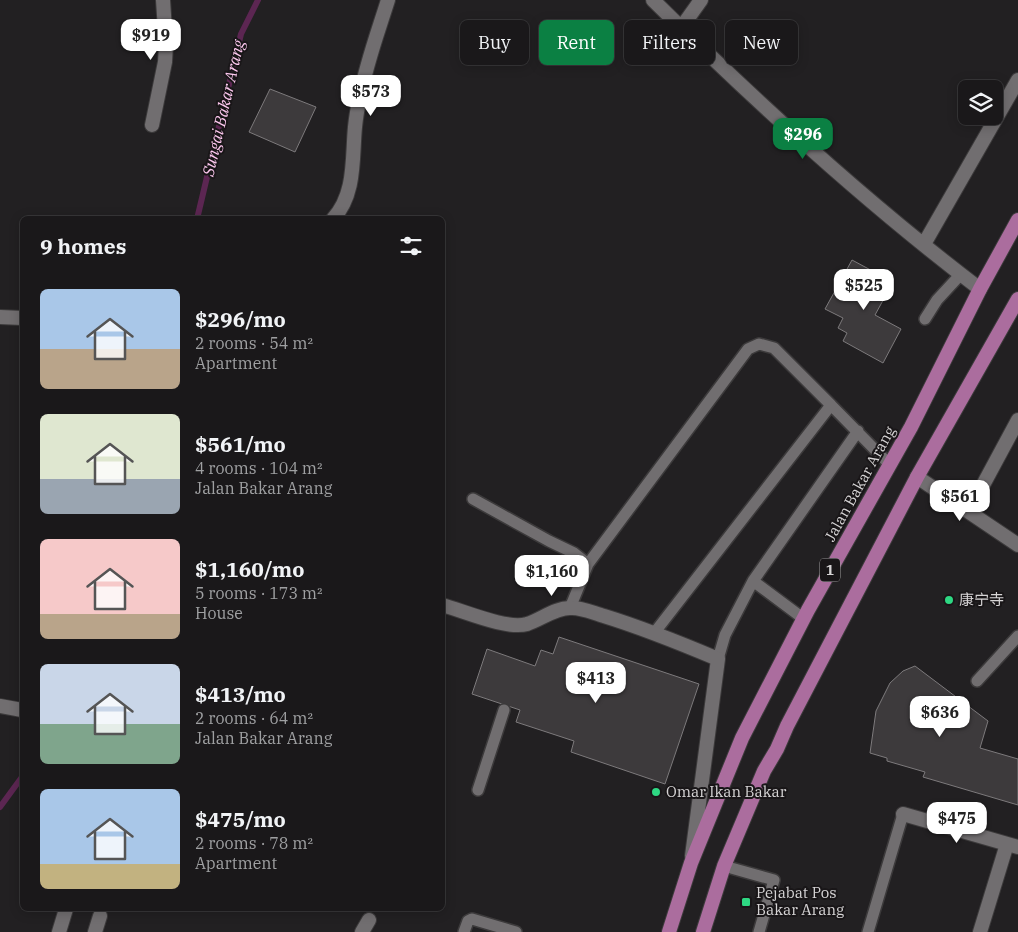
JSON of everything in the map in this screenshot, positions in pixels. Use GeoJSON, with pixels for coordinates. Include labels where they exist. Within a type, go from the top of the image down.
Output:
{"type":"FeatureCollection","features":[{"type":"Feature","properties":{"kind":"main road","name":"Jalan Bakar Arang"},"geometry":{"type":"LineString","coordinates":[[669,932],[691,863],[742,738],[862,512],[890,465],[980,289],[1018,220]]}},
{"type":"Feature","properties":{"kind":"main road","name":"1"},"geometry":{"type":"LineString","coordinates":[[703,932],[724,866],[764,771],[916,477],[1018,299]]}},
{"type":"Feature","properties":{"kind":"street"},"geometry":{"type":"LineString","coordinates":[[152,125],[165,62],[166,45],[163,0]]}},
{"type":"Feature","properties":{"kind":"street"},"geometry":{"type":"LineString","coordinates":[[336,216],[353,174],[355,126],[360,95],[388,0]]}},
{"type":"Feature","properties":{"kind":"street"},"geometry":{"type":"LineString","coordinates":[[653,0],[673,20]]}},
{"type":"Feature","properties":{"kind":"street"},"geometry":{"type":"LineString","coordinates":[[687,20],[701,0]]}},
{"type":"Feature","properties":{"kind":"street"},"geometry":{"type":"LineString","coordinates":[[715,60],[794,134],[980,289]]}},
{"type":"Feature","properties":{"kind":"street"},"geometry":{"type":"LineString","coordinates":[[924,244],[1018,80]]}},
{"type":"Feature","properties":{"kind":"street"},"geometry":{"type":"LineString","coordinates":[[0,317],[20,318]]}},
{"type":"Feature","properties":{"kind":"street"},"geometry":{"type":"LineString","coordinates":[[969,512],[1018,420]]}},
{"type":"Feature","properties":{"kind":"street"},"geometry":{"type":"LineString","coordinates":[[916,477],[1018,545]]}},
{"type":"Feature","properties":{"kind":"street"},"geometry":{"type":"LineString","coordinates":[[445,606],[501,623],[515,625],[527,624],[558,610],[570,608],[583,610],[655,632],[718,659],[691,863]]}},
{"type":"Feature","properties":{"kind":"street"},"geometry":{"type":"LineString","coordinates":[[0,706],[19,709]]}},
{"type":"Feature","properties":{"kind":"street"},"geometry":{"type":"LineString","coordinates":[[903,814],[1013,846],[980,932]]}},
{"type":"Feature","properties":{"kind":"street"},"geometry":{"type":"LineString","coordinates":[[59,932],[65,911]]}},
{"type":"Feature","properties":{"kind":"street"},"geometry":{"type":"LineString","coordinates":[[96,932],[100,916]]}},
{"type":"Feature","properties":{"kind":"lane"},"geometry":{"type":"LineString","coordinates":[[925,319],[937,300],[961,274]]}},
{"type":"Feature","properties":{"kind":"lane"},"geometry":{"type":"LineString","coordinates":[[570,608],[588,564],[748,349],[759,344],[774,348],[890,465]]}},
{"type":"Feature","properties":{"kind":"lane"},"geometry":{"type":"LineString","coordinates":[[655,632],[831,405]]}},
{"type":"Feature","properties":{"kind":"lane"},"geometry":{"type":"LineString","coordinates":[[718,659],[725,635],[753,581],[858,431]]}},
{"type":"Feature","properties":{"kind":"lane"},"geometry":{"type":"LineString","coordinates":[[473,499],[574,553],[588,564]]}},
{"type":"Feature","properties":{"kind":"lane"},"geometry":{"type":"LineString","coordinates":[[753,581],[804,619]]}},
{"type":"Feature","properties":{"kind":"lane"},"geometry":{"type":"LineString","coordinates":[[977,681],[1018,636]]}},
{"type":"Feature","properties":{"kind":"lane"},"geometry":{"type":"LineString","coordinates":[[478,790],[504,710]]}},
{"type":"Feature","properties":{"kind":"lane"},"geometry":{"type":"LineString","coordinates":[[868,932],[903,814]]}},
{"type":"Feature","properties":{"kind":"lane"},"geometry":{"type":"LineString","coordinates":[[724,866],[774,880],[759,932]]}},
{"type":"Feature","properties":{"kind":"lane"},"geometry":{"type":"LineString","coordinates":[[464,932],[468,921],[472,919],[516,932]]}},
{"type":"Feature","properties":{"kind":"building"},"geometry":{"type":"Polygon","coordinates":[[[270,89],[316,107],[295,152],[249,132],[270,89]]]}},
{"type":"Feature","properties":{"kind":"building"},"geometry":{"type":"Polygon","coordinates":[[[852,260],[893,282],[875,315],[901,329],[883,363],[843,341],[847,333],[838,328],[843,318],[825,309],[852,260]]]}},
{"type":"Feature","properties":{"kind":"building"},"geometry":{"type":"Polygon","coordinates":[[[559,637],[699,684],[665,784],[571,752],[574,741],[516,722],[520,710],[472,694],[487,649],[535,666],[541,650],[553,654],[559,637]]]}},
{"type":"Feature","properties":{"kind":"building"},"geometry":{"type":"Polygon","coordinates":[[[915,666],[988,721],[980,748],[1018,759],[1018,805],[923,777],[925,772],[887,761],[887,758],[870,753],[876,711],[890,683],[903,671],[915,666]]]}},
{"type":"Feature","properties":{"kind":"waterway","name":"Sungai Bakar Arang"},"geometry":{"type":"LineString","coordinates":[[198,216],[241,34],[258,0]]}},
{"type":"Feature","properties":{"kind":"waterway","name":"Sungai Bakar Arang"},"geometry":{"type":"LineString","coordinates":[[0,807],[20,780]]}},
{"type":"Feature","properties":{"kind":"place","name":"康宁寺"},"geometry":{"type":"Point","coordinates":[949,600]}},
{"type":"Feature","properties":{"kind":"place","name":"Omar Ikan Bakar"},"geometry":{"type":"Point","coordinates":[656,792]}},
{"type":"Feature","properties":{"kind":"place","name":"Pejabat Pos Bakar Arang"},"geometry":{"type":"Point","coordinates":[746,902]}}]}
